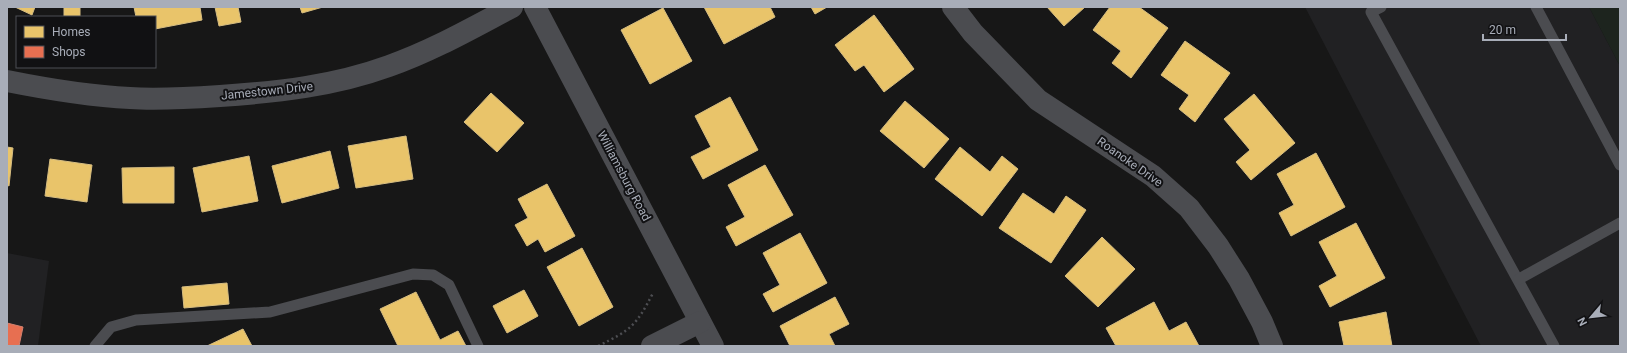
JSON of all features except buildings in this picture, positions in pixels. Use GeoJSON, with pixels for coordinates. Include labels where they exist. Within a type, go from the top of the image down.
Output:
{"type":"FeatureCollection","features":[{"type":"Feature","properties":{"kind":"street","name":"Jamestown Drive"},"geometry":{"type":"LineString","coordinates":[[7,81],[43,88],[131,98],[189,98],[275,92],[356,77],[389,66],[426,52],[512,7]]}},
{"type":"Feature","properties":{"kind":"street","name":"Williamsburg Road"},"geometry":{"type":"LineString","coordinates":[[535,7],[713,346]]}},
{"type":"Feature","properties":{"kind":"street","name":"Roanoke Drive"},"geometry":{"type":"LineString","coordinates":[[953,7],[973,32],[1038,100],[1153,176],[1189,208],[1218,246],[1239,279],[1262,322],[1272,346]]}},
{"type":"Feature","properties":{"kind":"street"},"geometry":{"type":"LineString","coordinates":[[652,346],[700,322]]}},
{"type":"Feature","properties":{"kind":"lane"},"geometry":{"type":"LineString","coordinates":[[1381,7],[1371,12],[1519,279],[1554,346]]}},
{"type":"Feature","properties":{"kind":"lane"},"geometry":{"type":"LineString","coordinates":[[1536,7],[1620,165]]}},
{"type":"Feature","properties":{"kind":"lane"},"geometry":{"type":"LineString","coordinates":[[1519,279],[1620,223]]}},
{"type":"Feature","properties":{"kind":"lane"},"geometry":{"type":"LineString","coordinates":[[95,346],[111,327],[136,320],[270,312],[413,274],[433,275],[449,285],[478,346]]}},
{"type":"Feature","properties":{"kind":"path"},"geometry":{"type":"LineString","coordinates":[[598,346],[633,326],[642,315],[653,293]]}},
{"type":"Feature","properties":{"kind":"shaded area"},"geometry":{"type":"Polygon","coordinates":[[[1305,7],[1589,7],[1620,66],[1620,346],[1481,346],[1305,7]]]}},
{"type":"Feature","properties":{"kind":"shaded area"},"geometry":{"type":"Polygon","coordinates":[[[1589,7],[1620,7],[1620,66],[1589,7]]]}},
{"type":"Feature","properties":{"kind":"shaded area"},"geometry":{"type":"Polygon","coordinates":[[[7,253],[49,261],[38,346],[7,346],[7,253]]]}}]}
